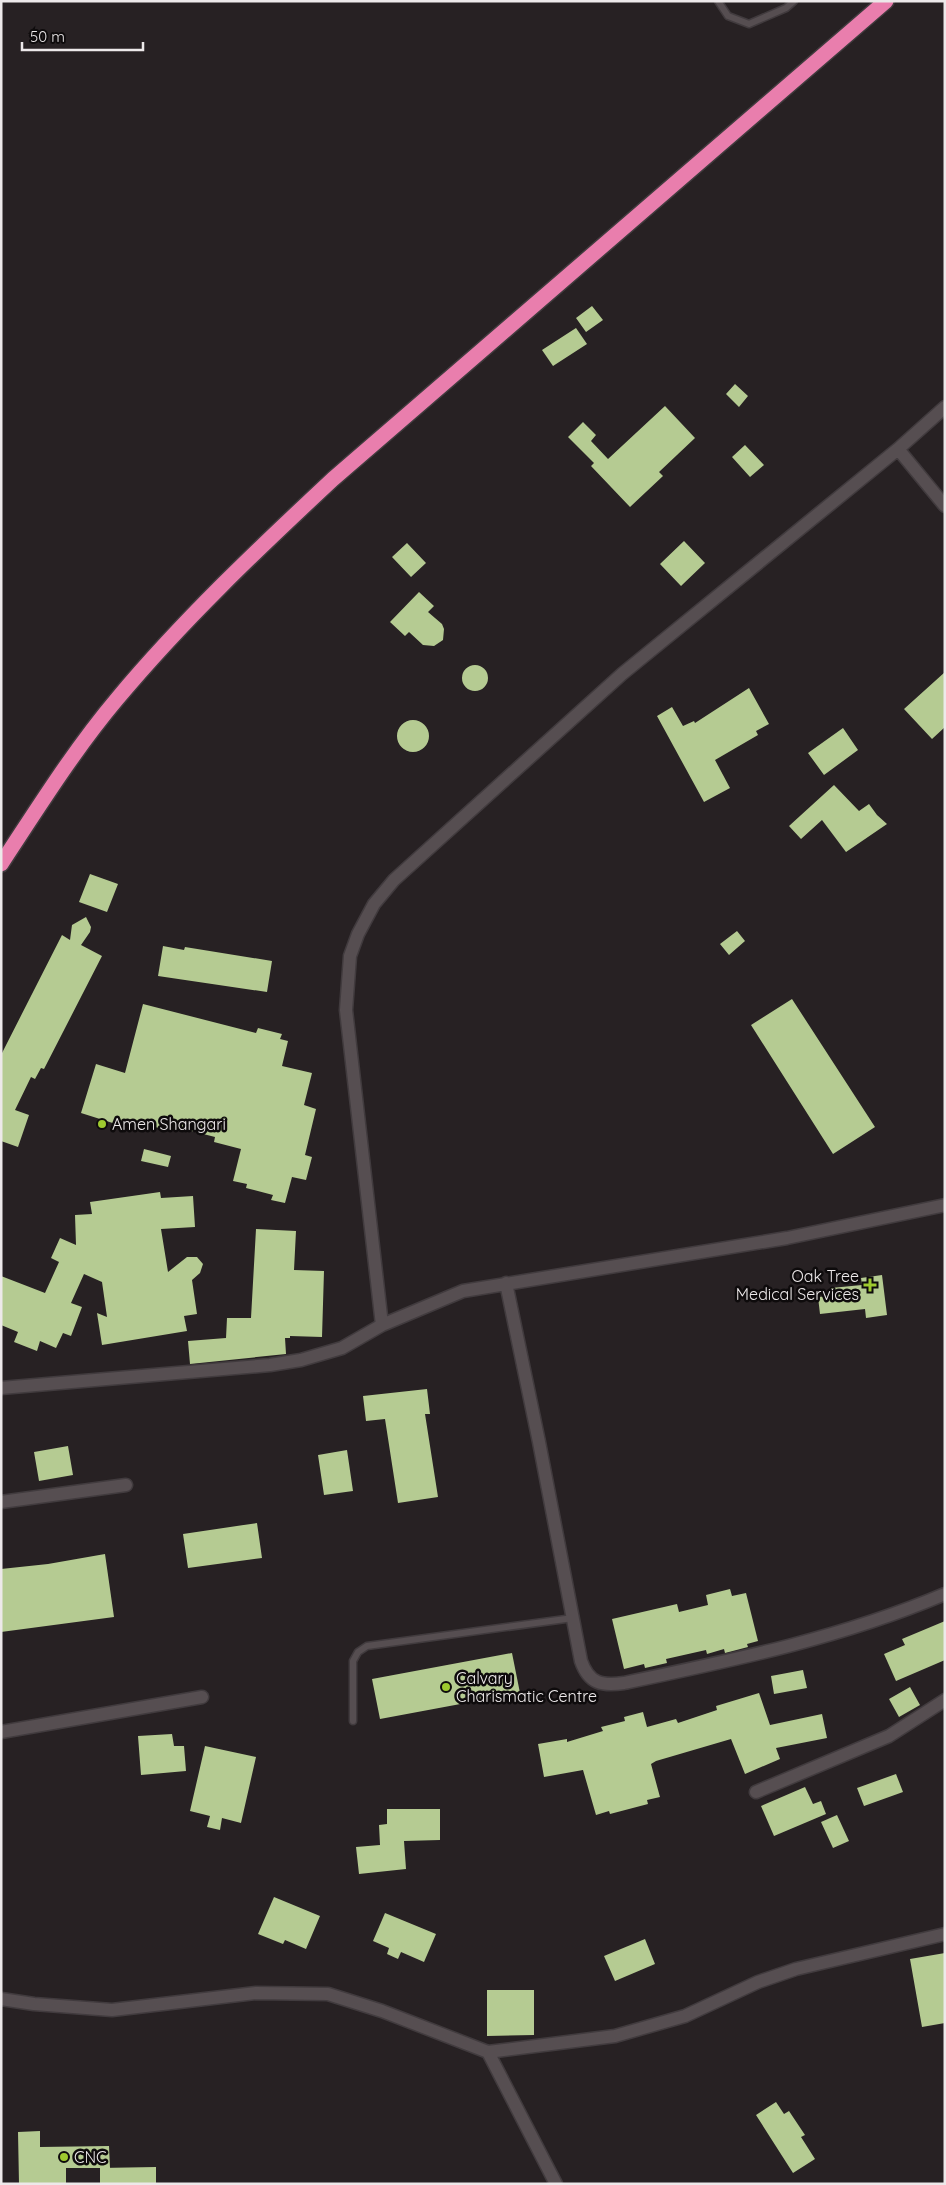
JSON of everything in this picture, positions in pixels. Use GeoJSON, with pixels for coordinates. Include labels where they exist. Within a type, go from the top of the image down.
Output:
{"type":"FeatureCollection","features":[{"type":"Feature","properties":{"kind":"highway"},"geometry":{"type":"LineString","coordinates":[[1,864],[73,757],[117,700],[185,624],[252,555],[333,479],[886,1]]}},
{"type":"Feature","properties":{"kind":"street"},"geometry":{"type":"LineString","coordinates":[[382,1325],[346,1010],[350,956],[358,934],[374,904],[394,880],[622,674],[898,449],[945,407]]}},
{"type":"Feature","properties":{"kind":"street"},"geometry":{"type":"LineString","coordinates":[[898,449],[945,506]]}},
{"type":"Feature","properties":{"kind":"street"},"geometry":{"type":"LineString","coordinates":[[1,1388],[270,1365],[301,1360],[342,1348],[382,1325],[463,1291],[787,1238],[945,1205]]}},
{"type":"Feature","properties":{"kind":"street"},"geometry":{"type":"LineString","coordinates":[[506,1283],[585,1672],[596,1682],[607,1686],[817,1640],[902,1612],[945,1594]]}},
{"type":"Feature","properties":{"kind":"street"},"geometry":{"type":"LineString","coordinates":[[1,1502],[126,1485]]}},
{"type":"Feature","properties":{"kind":"street"},"geometry":{"type":"LineString","coordinates":[[1,1732],[202,1697]]}},
{"type":"Feature","properties":{"kind":"street"},"geometry":{"type":"LineString","coordinates":[[756,1792],[889,1736],[945,1700]]}},
{"type":"Feature","properties":{"kind":"street"},"geometry":{"type":"LineString","coordinates":[[1,1999],[34,2004],[112,2010],[256,1993],[328,1994],[382,2011],[488,2052],[615,2036],[685,2016],[758,1982],[796,1969],[945,1934]]}},
{"type":"Feature","properties":{"kind":"street"},"geometry":{"type":"LineString","coordinates":[[488,2052],[556,2184]]}},
{"type":"Feature","properties":{"kind":"lane"},"geometry":{"type":"LineString","coordinates":[[718,1],[728,16],[749,24],[786,8],[794,1]]}},
{"type":"Feature","properties":{"kind":"lane"},"geometry":{"type":"LineString","coordinates":[[781,1],[786,8]]}},
{"type":"Feature","properties":{"kind":"lane"},"geometry":{"type":"LineString","coordinates":[[353,1722],[354,1661],[358,1652],[367,1646],[573,1618]]}},
{"type":"Feature","properties":{"kind":"building"},"geometry":{"type":"Polygon","coordinates":[[[592,306],[603,320],[586,332],[576,318],[592,306]]]}},
{"type":"Feature","properties":{"kind":"building"},"geometry":{"type":"Polygon","coordinates":[[[576,328],[587,344],[553,366],[542,350],[576,328]]]}},
{"type":"Feature","properties":{"kind":"building"},"geometry":{"type":"Polygon","coordinates":[[[735,384],[748,396],[739,407],[726,394],[735,384]]]}},
{"type":"Feature","properties":{"kind":"building"},"geometry":{"type":"Polygon","coordinates":[[[665,406],[695,438],[659,472],[663,476],[630,507],[591,466],[594,463],[568,437],[583,422],[596,435],[591,441],[608,459],[665,406]]]}},
{"type":"Feature","properties":{"kind":"building"},"geometry":{"type":"Polygon","coordinates":[[[745,445],[764,465],[750,477],[732,457],[745,445]]]}},
{"type":"Feature","properties":{"kind":"building"},"geometry":{"type":"Polygon","coordinates":[[[684,541],[705,563],[681,586],[660,564],[684,541]]]}},
{"type":"Feature","properties":{"kind":"building"},"geometry":{"type":"Polygon","coordinates":[[[407,543],[426,563],[411,577],[392,557],[407,543]]]}},
{"type":"Feature","properties":{"kind":"building"},"geometry":{"type":"Polygon","coordinates":[[[419,592],[434,606],[428,612],[442,624],[444,629],[443,640],[434,646],[423,645],[409,632],[405,636],[390,622],[419,592]]]}},
{"type":"Feature","properties":{"kind":"building"},"geometry":{"type":"Polygon","coordinates":[[[475,665],[485,668],[488,678],[485,688],[475,691],[465,688],[462,678],[465,668],[475,665]]]}},
{"type":"Feature","properties":{"kind":"building"},"geometry":{"type":"Polygon","coordinates":[[[945,672],[945,727],[932,739],[904,709],[945,672]]]}},
{"type":"Feature","properties":{"kind":"building"},"geometry":{"type":"Polygon","coordinates":[[[749,688],[769,724],[756,731],[758,735],[715,760],[730,788],[704,802],[657,716],[672,707],[683,726],[694,721],[695,723],[749,688]]]}},
{"type":"Feature","properties":{"kind":"building"},"geometry":{"type":"Polygon","coordinates":[[[413,720],[424,725],[429,736],[424,747],[413,752],[402,747],[397,736],[402,725],[413,720]]]}},
{"type":"Feature","properties":{"kind":"building"},"geometry":{"type":"Polygon","coordinates":[[[843,728],[858,750],[824,775],[808,753],[843,728]]]}},
{"type":"Feature","properties":{"kind":"building"},"geometry":{"type":"Polygon","coordinates":[[[834,785],[859,811],[869,804],[887,824],[846,852],[822,820],[801,839],[789,826],[834,785]]]}},
{"type":"Feature","properties":{"kind":"building"},"geometry":{"type":"Polygon","coordinates":[[[90,874],[118,884],[107,912],[79,902],[90,874]]]}},
{"type":"Feature","properties":{"kind":"building"},"geometry":{"type":"Polygon","coordinates":[[[86,917],[91,927],[90,932],[81,945],[102,956],[44,1069],[41,1068],[35,1079],[31,1077],[15,1110],[29,1115],[18,1147],[1,1141],[1,1055],[62,935],[70,940],[72,925],[86,917]]]}},
{"type":"Feature","properties":{"kind":"building"},"geometry":{"type":"Polygon","coordinates":[[[737,931],[745,941],[729,955],[720,944],[737,931]]]}},
{"type":"Feature","properties":{"kind":"building"},"geometry":{"type":"Polygon","coordinates":[[[163,946],[184,950],[185,947],[272,961],[267,992],[158,976],[163,946]]]}},
{"type":"Feature","properties":{"kind":"building"},"geometry":{"type":"Polygon","coordinates":[[[792,999],[875,1127],[833,1154],[751,1025],[792,999]]]}},
{"type":"Feature","properties":{"kind":"building"},"geometry":{"type":"Polygon","coordinates":[[[143,1004],[256,1033],[258,1028],[282,1034],[280,1039],[288,1041],[282,1066],[312,1073],[304,1105],[316,1109],[305,1155],[312,1157],[306,1180],[292,1177],[285,1203],[271,1200],[273,1195],[246,1188],[247,1184],[233,1181],[241,1149],[214,1142],[215,1137],[168,1125],[166,1130],[140,1123],[138,1131],[81,1113],[96,1064],[125,1073],[143,1004]]]}},
{"type":"Feature","properties":{"kind":"building"},"geometry":{"type":"Polygon","coordinates":[[[144,1149],[171,1156],[168,1167],[141,1161],[144,1149]]]}},
{"type":"Feature","properties":{"kind":"building"},"geometry":{"type":"Polygon","coordinates":[[[160,1192],[161,1198],[193,1196],[195,1227],[161,1229],[168,1272],[187,1257],[197,1257],[203,1264],[200,1273],[192,1280],[197,1314],[184,1316],[187,1331],[102,1345],[97,1313],[107,1317],[102,1282],[84,1274],[71,1303],[82,1307],[71,1336],[63,1333],[56,1348],[40,1341],[37,1351],[14,1342],[18,1332],[1,1325],[1,1276],[45,1293],[59,1262],[51,1258],[60,1238],[76,1245],[75,1215],[92,1214],[90,1202],[160,1192]]]}},
{"type":"Feature","properties":{"kind":"building"},"geometry":{"type":"Polygon","coordinates":[[[256,1229],[296,1231],[294,1270],[324,1271],[322,1337],[290,1336],[290,1338],[285,1338],[286,1354],[190,1364],[188,1341],[226,1338],[227,1318],[251,1318],[256,1229]]]}},
{"type":"Feature","properties":{"kind":"building"},"geometry":{"type":"Polygon","coordinates":[[[882,1275],[887,1315],[866,1318],[865,1309],[820,1314],[818,1297],[832,1296],[831,1288],[862,1285],[861,1278],[882,1275]]]}},
{"type":"Feature","properties":{"kind":"building"},"geometry":{"type":"Polygon","coordinates":[[[427,1389],[430,1414],[425,1414],[438,1497],[398,1503],[385,1419],[366,1421],[363,1396],[427,1389]]]}},
{"type":"Feature","properties":{"kind":"building"},"geometry":{"type":"Polygon","coordinates":[[[68,1446],[73,1475],[39,1481],[34,1452],[68,1446]]]}},
{"type":"Feature","properties":{"kind":"building"},"geometry":{"type":"Polygon","coordinates":[[[347,1450],[353,1491],[324,1495],[318,1455],[347,1450]]]}},
{"type":"Feature","properties":{"kind":"building"},"geometry":{"type":"Polygon","coordinates":[[[257,1523],[262,1558],[188,1568],[183,1534],[257,1523]]]}},
{"type":"Feature","properties":{"kind":"building"},"geometry":{"type":"Polygon","coordinates":[[[105,1554],[114,1617],[1,1632],[1,1569],[48,1564],[105,1554]]]}},
{"type":"Feature","properties":{"kind":"building"},"geometry":{"type":"Polygon","coordinates":[[[730,1589],[732,1596],[746,1593],[758,1641],[747,1644],[748,1647],[725,1653],[724,1649],[707,1654],[706,1650],[666,1659],[667,1663],[645,1668],[644,1664],[624,1669],[612,1619],[677,1604],[679,1612],[708,1605],[706,1595],[730,1589]]]}},
{"type":"Feature","properties":{"kind":"building"},"geometry":{"type":"Polygon","coordinates":[[[945,1621],[945,1660],[896,1681],[884,1654],[905,1645],[902,1639],[945,1621]]]}},
{"type":"Feature","properties":{"kind":"building","name":"Calvary Charismatic Centre"},"geometry":{"type":"Polygon","coordinates":[[[512,1653],[520,1693],[380,1719],[372,1679],[512,1653]]]}},
{"type":"Feature","properties":{"kind":"building"},"geometry":{"type":"Polygon","coordinates":[[[803,1670],[807,1688],[774,1694],[771,1676],[803,1670]]]}},
{"type":"Feature","properties":{"kind":"building"},"geometry":{"type":"Polygon","coordinates":[[[910,1687],[920,1705],[899,1717],[889,1699],[910,1687]]]}},
{"type":"Feature","properties":{"kind":"building"},"geometry":{"type":"Polygon","coordinates":[[[759,1693],[770,1725],[822,1714],[827,1738],[776,1748],[780,1759],[745,1774],[731,1739],[656,1761],[651,1764],[660,1797],[647,1800],[648,1804],[610,1814],[609,1811],[596,1815],[583,1770],[544,1777],[538,1744],[567,1739],[567,1742],[603,1731],[601,1727],[625,1721],[624,1717],[643,1712],[647,1727],[676,1719],[678,1723],[717,1710],[716,1706],[759,1693]]]}},
{"type":"Feature","properties":{"kind":"building"},"geometry":{"type":"Polygon","coordinates":[[[172,1734],[174,1746],[184,1746],[186,1771],[141,1775],[138,1736],[172,1734]]]}},
{"type":"Feature","properties":{"kind":"building"},"geometry":{"type":"Polygon","coordinates":[[[205,1746],[256,1757],[241,1823],[222,1818],[220,1830],[207,1827],[210,1816],[190,1811],[205,1746]]]}},
{"type":"Feature","properties":{"kind":"building"},"geometry":{"type":"Polygon","coordinates":[[[896,1774],[903,1792],[864,1806],[857,1788],[896,1774]]]}},
{"type":"Feature","properties":{"kind":"building"},"geometry":{"type":"Polygon","coordinates":[[[805,1787],[813,1804],[821,1801],[826,1814],[774,1836],[761,1806],[805,1787]]]}},
{"type":"Feature","properties":{"kind":"building"},"geometry":{"type":"Polygon","coordinates":[[[387,1809],[440,1809],[440,1840],[404,1841],[406,1869],[359,1874],[356,1847],[380,1845],[379,1825],[387,1824],[387,1809]]]}},
{"type":"Feature","properties":{"kind":"building"},"geometry":{"type":"Polygon","coordinates":[[[837,1815],[849,1841],[833,1848],[821,1822],[837,1815]]]}},
{"type":"Feature","properties":{"kind":"building"},"geometry":{"type":"Polygon","coordinates":[[[274,1897],[320,1916],[306,1949],[285,1940],[283,1944],[258,1934],[274,1897]]]}},
{"type":"Feature","properties":{"kind":"building"},"geometry":{"type":"Polygon","coordinates":[[[385,1913],[436,1934],[424,1962],[401,1952],[398,1959],[387,1954],[389,1948],[373,1941],[385,1913]]]}},
{"type":"Feature","properties":{"kind":"building"},"geometry":{"type":"Polygon","coordinates":[[[645,1939],[655,1964],[615,1981],[604,1956],[645,1939]]]}},
{"type":"Feature","properties":{"kind":"building"},"geometry":{"type":"Polygon","coordinates":[[[945,1953],[945,2023],[922,2027],[910,1959],[945,1953]]]}},
{"type":"Feature","properties":{"kind":"building"},"geometry":{"type":"Polygon","coordinates":[[[487,1990],[534,1990],[534,2035],[487,2036],[487,1990]]]}},
{"type":"Feature","properties":{"kind":"building"},"geometry":{"type":"Polygon","coordinates":[[[776,2102],[784,2114],[789,2111],[805,2135],[801,2137],[815,2159],[793,2173],[756,2115],[776,2102]]]}},
{"type":"Feature","properties":{"kind":"building","name":"CNC"},"geometry":{"type":"Polygon","coordinates":[[[40,2131],[40,2147],[109,2146],[110,2168],[66,2168],[66,2184],[19,2184],[18,2132],[40,2131]]]}},
{"type":"Feature","properties":{"kind":"building"},"geometry":{"type":"Polygon","coordinates":[[[156,2167],[156,2184],[100,2184],[100,2168],[156,2167]]]}},
{"type":"Feature","properties":{"kind":"place","name":"Amen Shangari"},"geometry":{"type":"Point","coordinates":[102,1124]}},
{"type":"Feature","properties":{"kind":"place","name":"Oak Tree Medical Services"},"geometry":{"type":"Point","coordinates":[870,1285]}},
{"type":"Feature","properties":{"kind":"place","name":"Calvary Charismatic Centre"},"geometry":{"type":"Point","coordinates":[446,1687]}},
{"type":"Feature","properties":{"kind":"place","name":"CNC"},"geometry":{"type":"Point","coordinates":[64,2157]}}]}
